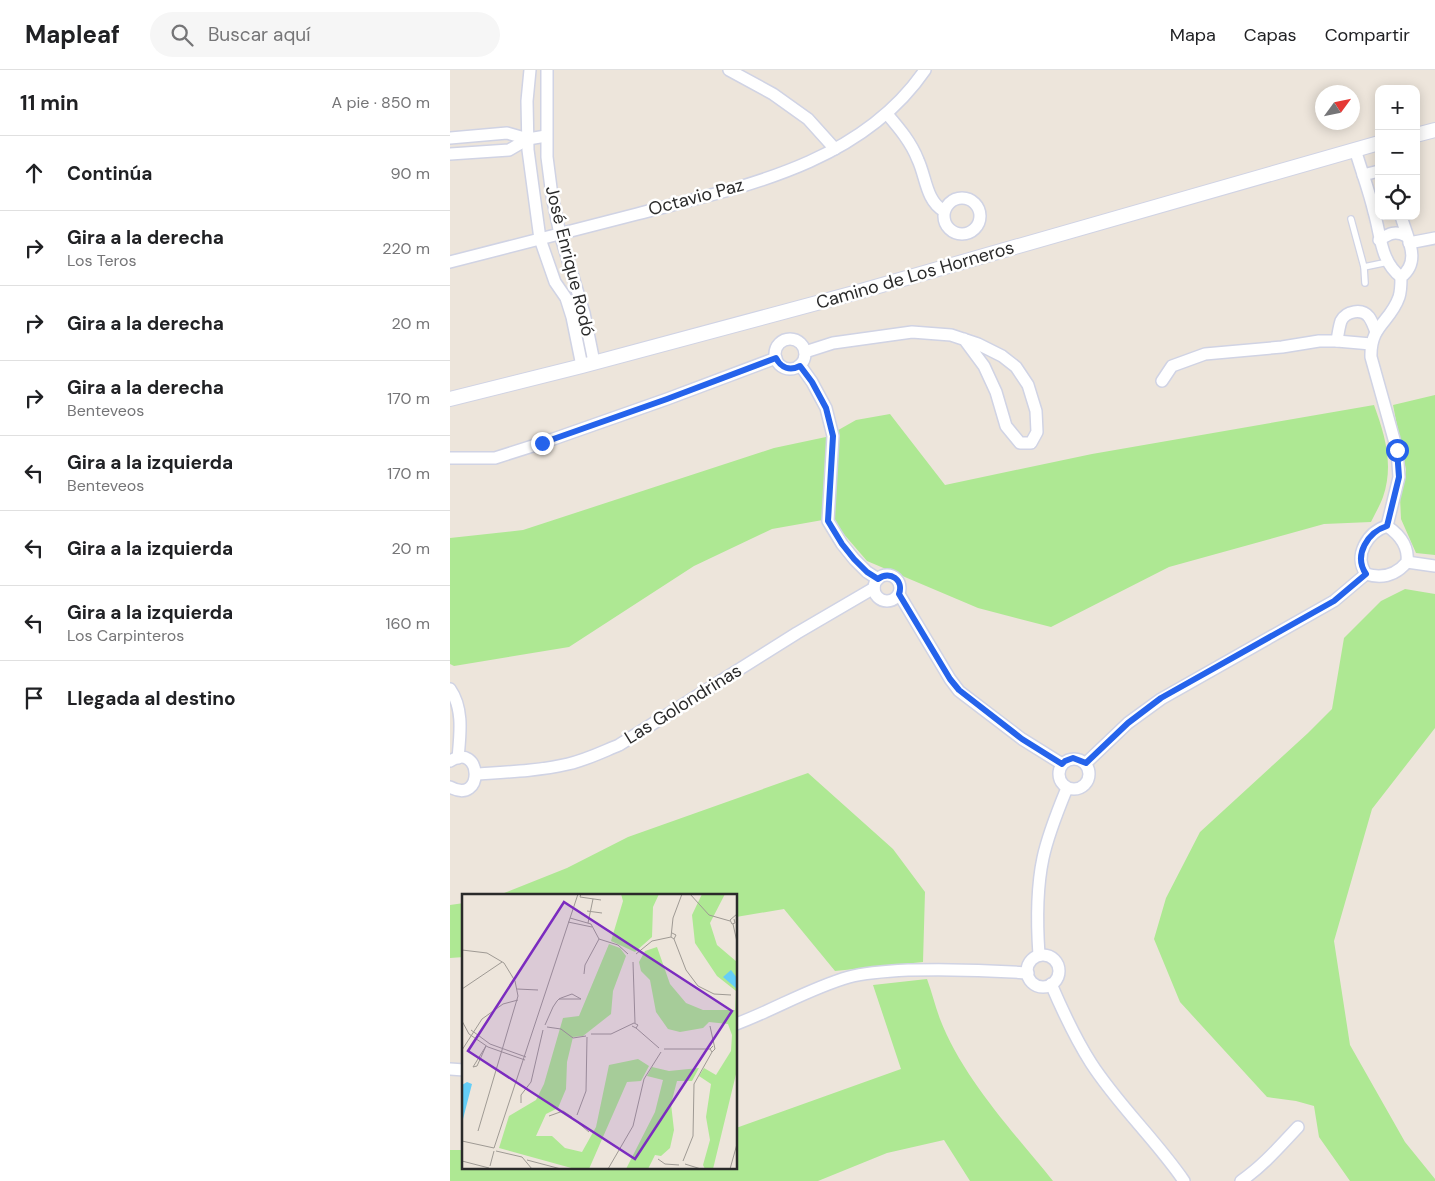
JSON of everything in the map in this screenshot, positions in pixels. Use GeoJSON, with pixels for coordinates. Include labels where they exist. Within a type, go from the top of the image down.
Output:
{"type":"FeatureCollection","features":[{"type":"Feature","properties":{"kind":"street","name":"José Enrique Rodó"},"geometry":{"type":"LineString","coordinates":[[530,70],[527,100],[528,139],[540,239],[555,282],[566,298],[588,364]]}},
{"type":"Feature","properties":{"kind":"street","name":"José Enrique Rodó"},"geometry":{"type":"LineString","coordinates":[[547,70],[546,157],[560,234],[584,313],[588,364]]}},
{"type":"Feature","properties":{"kind":"street"},"geometry":{"type":"LineString","coordinates":[[728,70],[773,94],[808,119],[835,149]]}},
{"type":"Feature","properties":{"kind":"street","name":"Octavio Paz"},"geometry":{"type":"LineString","coordinates":[[450,262],[701,197],[770,177],[816,160],[857,138],[887,114],[925,70]]}},
{"type":"Feature","properties":{"kind":"street"},"geometry":{"type":"LineString","coordinates":[[887,114],[906,136],[918,159],[930,195],[937,207],[944,211]]}},
{"type":"Feature","properties":{"kind":"street"},"geometry":{"type":"LineString","coordinates":[[1420,134],[1435,130]]}},
{"type":"Feature","properties":{"kind":"street"},"geometry":{"type":"LineString","coordinates":[[450,138],[506,133],[528,139]]}},
{"type":"Feature","properties":{"kind":"street"},"geometry":{"type":"LineString","coordinates":[[450,154],[509,150],[528,139],[546,136]]}},
{"type":"Feature","properties":{"kind":"street","name":"Camino de Los Horneros"},"geometry":{"type":"LineString","coordinates":[[450,399],[854,293],[1375,144]]}},
{"type":"Feature","properties":{"kind":"street"},"geometry":{"type":"LineString","coordinates":[[1355,149],[1375,213],[1379,240],[1388,262],[1396,273],[1402,277]]}},
{"type":"Feature","properties":{"kind":"street"},"geometry":{"type":"LineString","coordinates":[[1362,175],[1375,172]]}},
{"type":"Feature","properties":{"kind":"street"},"geometry":{"type":"LineString","coordinates":[[1387,526],[1399,477],[1397,450],[1371,357],[1371,344],[1376,332],[1395,307],[1400,296],[1402,277],[1408,272],[1413,260],[1413,253],[1402,220]]}},
{"type":"Feature","properties":{"kind":"street"},"geometry":{"type":"LineString","coordinates":[[1379,240],[1396,232],[1408,239],[1435,238]]}},
{"type":"Feature","properties":{"kind":"street"},"geometry":{"type":"LineString","coordinates":[[1337,341],[1340,322],[1353,312],[1364,313],[1368,316],[1376,332]]}},
{"type":"Feature","properties":{"kind":"street"},"geometry":{"type":"LineString","coordinates":[[805,352],[833,343],[912,332],[951,335],[964,339],[978,344],[1002,356],[1016,367],[1028,385],[1036,410],[1037,432],[1031,442],[1020,443],[1006,426],[996,392],[984,366],[964,339]]}},
{"type":"Feature","properties":{"kind":"street"},"geometry":{"type":"LineString","coordinates":[[792,339],[801,344],[805,352],[803,362],[796,368],[782,366],[776,358],[779,344],[787,340],[792,339]]}},
{"type":"Feature","properties":{"kind":"street"},"geometry":{"type":"LineString","coordinates":[[1162,381],[1172,366],[1205,354],[1337,341],[1371,344]]}},
{"type":"Feature","properties":{"kind":"street"},"geometry":{"type":"LineString","coordinates":[[450,458],[496,458],[667,399],[776,358]]}},
{"type":"Feature","properties":{"kind":"street"},"geometry":{"type":"LineString","coordinates":[[800,366],[812,382],[826,408],[833,436],[828,521],[842,544],[876,583],[877,596],[884,601],[893,600],[899,594],[899,582],[894,576],[885,575],[876,583]]}},
{"type":"Feature","properties":{"kind":"street"},"geometry":{"type":"LineString","coordinates":[[1387,526],[1404,542],[1408,562]]}},
{"type":"Feature","properties":{"kind":"street"},"geometry":{"type":"LineString","coordinates":[[1387,526],[1379,529],[1365,542],[1361,563],[1366,574],[1380,577],[1388,575],[1396,572],[1408,562],[1435,566]]}},
{"type":"Feature","properties":{"kind":"street"},"geometry":{"type":"LineString","coordinates":[[1086,763],[1128,723],[1161,698],[1334,601],[1366,574]]}},
{"type":"Feature","properties":{"kind":"street","name":"Las Golondrinas"},"geometry":{"type":"LineString","coordinates":[[476,774],[569,764],[590,758],[618,745],[876,583]]}},
{"type":"Feature","properties":{"kind":"street"},"geometry":{"type":"LineString","coordinates":[[899,594],[950,679],[959,690],[1022,739],[1062,764]]}},
{"type":"Feature","properties":{"kind":"street"},"geometry":{"type":"LineString","coordinates":[[450,689],[455,696],[461,725],[454,760],[468,760],[475,769],[476,779],[470,788],[460,791],[450,788]]}},
{"type":"Feature","properties":{"kind":"street"},"geometry":{"type":"LineString","coordinates":[[1073,758],[1086,763],[1090,776],[1085,785],[1077,789],[1067,788],[1060,780],[1059,775],[1062,764],[1073,758]]}},
{"type":"Feature","properties":{"kind":"street"},"geometry":{"type":"LineString","coordinates":[[1039,955],[1038,902],[1042,858],[1053,822],[1067,788]]}},
{"type":"Feature","properties":{"kind":"street"},"geometry":{"type":"LineString","coordinates":[[1039,955],[1049,956],[1056,962],[1058,967],[1058,977],[1046,986],[1037,985],[1029,978],[1028,974],[1031,960],[1039,955]]}},
{"type":"Feature","properties":{"kind":"street"},"geometry":{"type":"LineString","coordinates":[[738,1023],[763,1014],[822,986],[850,977],[880,972],[928,970],[1028,974]]}},
{"type":"Feature","properties":{"kind":"street"},"geometry":{"type":"LineString","coordinates":[[1051,984],[1068,1024],[1092,1064],[1119,1101],[1165,1154],[1184,1181]]}},
{"type":"Feature","properties":{"kind":"street"},"geometry":{"type":"LineString","coordinates":[[1241,1181],[1270,1156],[1298,1127]]}},
{"type":"Feature","properties":{"kind":"lane"},"geometry":{"type":"LineString","coordinates":[[1351,219],[1364,266],[1365,283]]}},
{"type":"Feature","properties":{"kind":"lane"},"geometry":{"type":"LineString","coordinates":[[1364,266],[1388,262]]}},
{"type":"Feature","properties":{"kind":"green space"},"geometry":{"type":"Polygon","coordinates":[[[1435,395],[1435,555],[1416,553],[1401,519],[1400,497],[1406,470],[1393,405],[1435,395]]]}},
{"type":"Feature","properties":{"kind":"green space"},"geometry":{"type":"Polygon","coordinates":[[[1374,405],[1385,439],[1388,473],[1383,497],[1371,522],[1324,524],[1169,567],[1051,627],[978,608],[867,561],[842,532],[834,518],[772,529],[694,566],[569,647],[454,666],[450,664],[450,538],[523,530],[774,448],[826,437],[856,420],[890,414],[945,485],[1092,454],[1374,405]]]}},
{"type":"Feature","properties":{"kind":"green space"},"geometry":{"type":"Polygon","coordinates":[[[1405,589],[1435,594],[1435,728],[1372,809],[1334,941],[1350,1045],[1405,1142],[1435,1181],[1350,1181],[1319,1137],[1314,1106],[1296,1101],[1267,1097],[1180,1002],[1154,939],[1166,898],[1200,832],[1332,709],[1344,638],[1381,601],[1405,589]]]}},
{"type":"Feature","properties":{"kind":"green space"},"geometry":{"type":"Polygon","coordinates":[[[808,773],[893,849],[925,892],[923,962],[835,971],[784,909],[738,917],[738,894],[502,894],[567,868],[628,837],[808,773]]]}},
{"type":"Feature","properties":{"kind":"green space"},"geometry":{"type":"Polygon","coordinates":[[[462,903],[462,957],[450,958],[450,905],[462,903]]]}},
{"type":"Feature","properties":{"kind":"green space"},"geometry":{"type":"Polygon","coordinates":[[[927,979],[940,1019],[961,1062],[990,1104],[1053,1181],[970,1181],[944,1140],[887,1153],[818,1181],[450,1181],[450,1150],[462,1150],[462,1168],[738,1168],[738,1127],[901,1069],[873,985],[927,979]]]}},
{"type":"Feature","properties":{"kind":"route"},"geometry":{"type":"LineString","coordinates":[[542,443],[776,358],[786,368],[791,369],[800,366],[812,382],[826,408],[833,436],[828,521],[842,544],[867,572],[878,579],[885,575],[897,578],[901,590],[899,594],[950,679],[959,690],[1022,739],[1062,764],[1073,758],[1086,763],[1128,723],[1161,698],[1334,601],[1366,574],[1361,563],[1365,542],[1371,534],[1387,526],[1399,477],[1397,450]]}}]}
